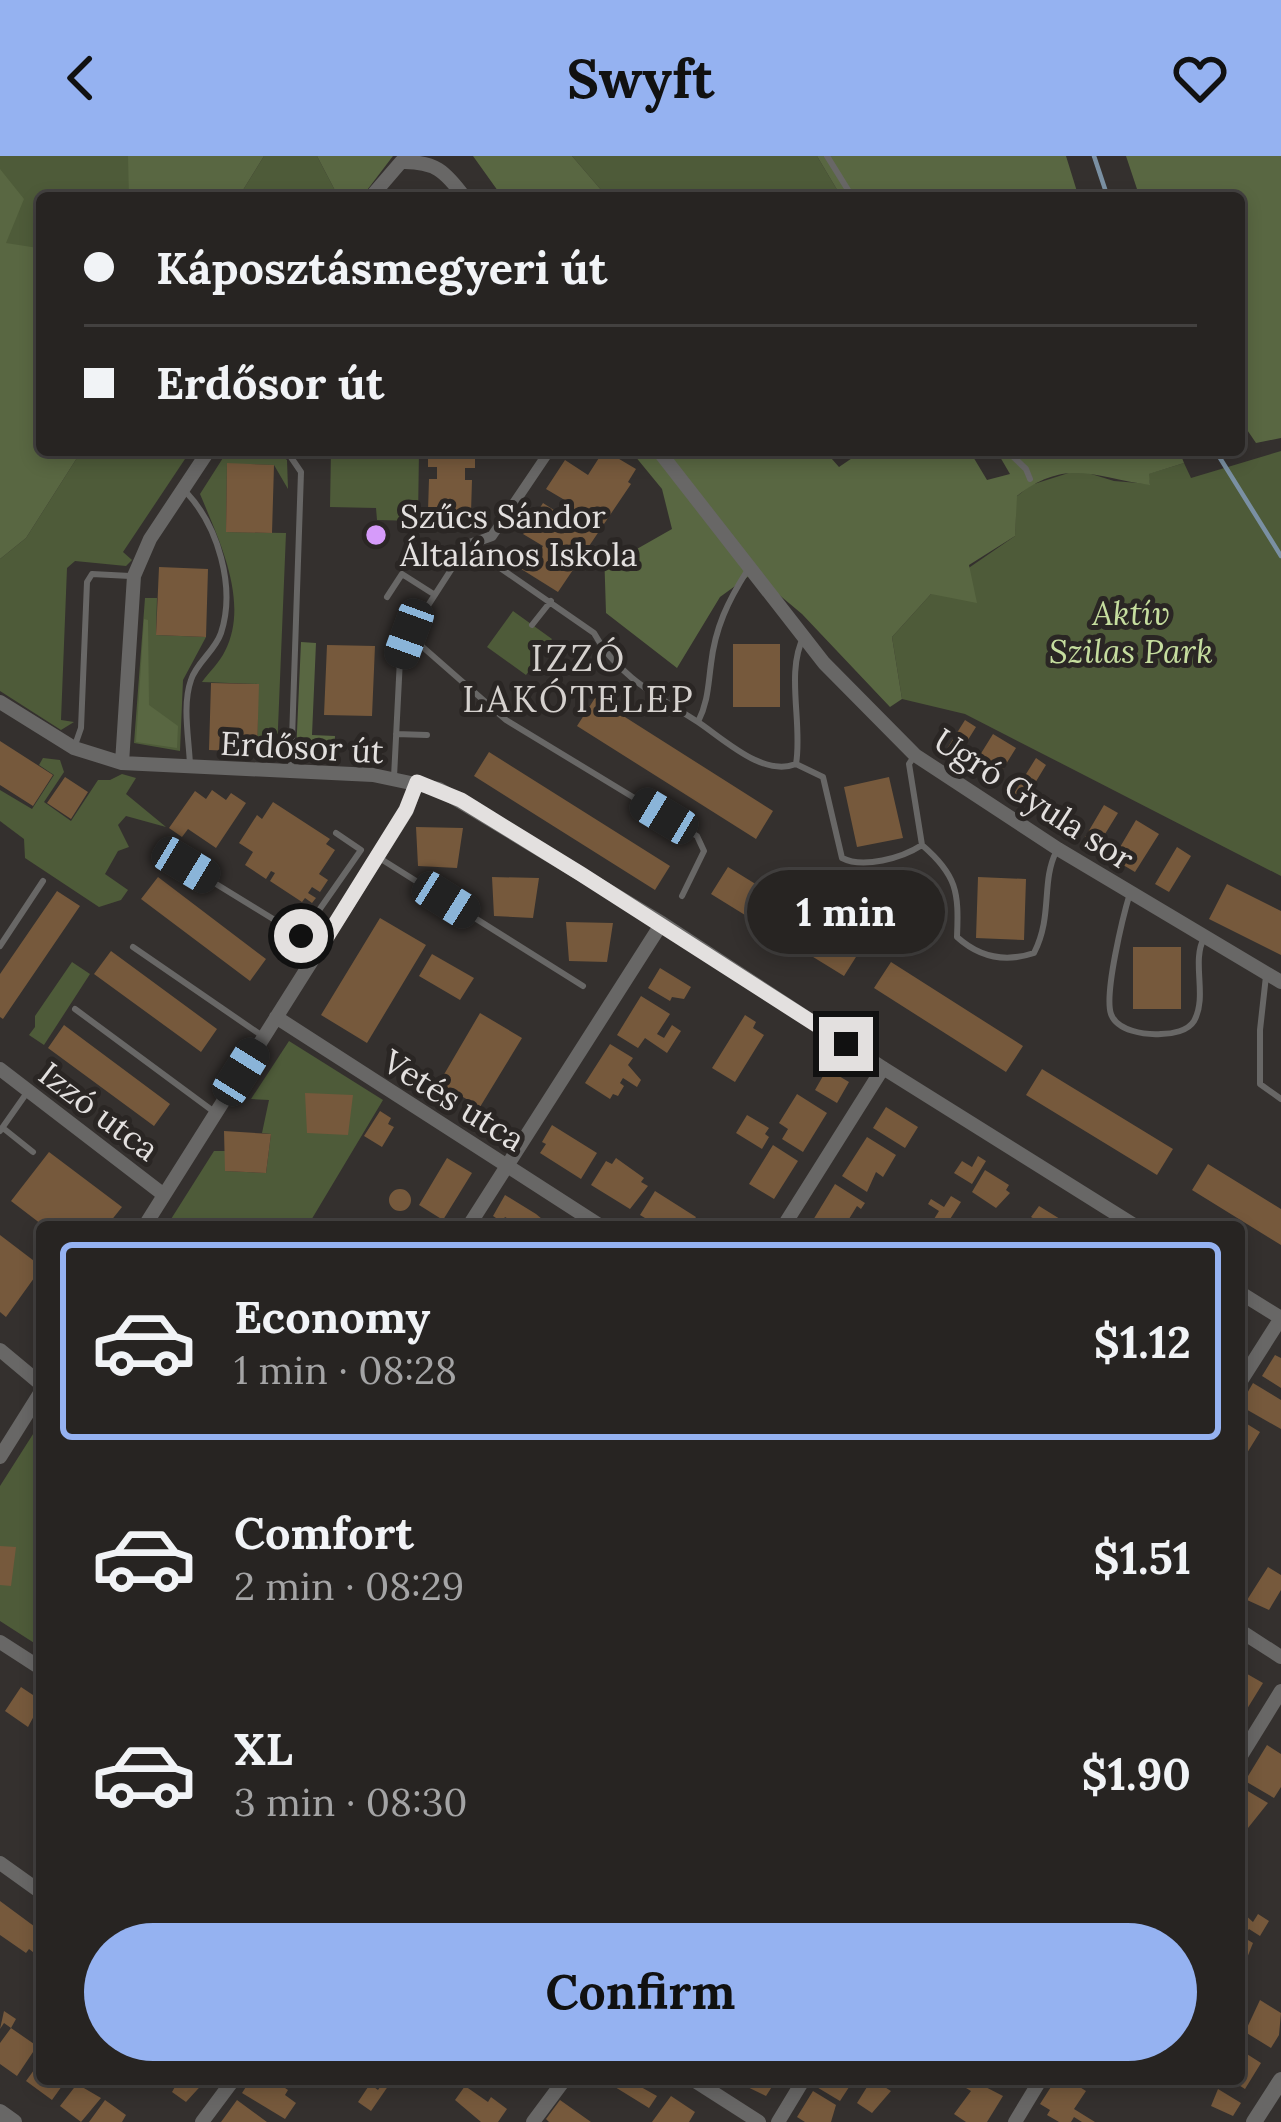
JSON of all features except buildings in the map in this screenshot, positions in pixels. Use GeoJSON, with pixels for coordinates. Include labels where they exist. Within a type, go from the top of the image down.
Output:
{"type":"FeatureCollection","features":[{"type":"Feature","properties":{"kind":"street"},"geometry":{"type":"LineString","coordinates":[[375,192],[401,162],[423,161],[439,166],[460,192]]}},
{"type":"Feature","properties":{"kind":"street"},"geometry":{"type":"LineString","coordinates":[[122,764],[134,577],[150,539],[205,456]]}},
{"type":"Feature","properties":{"kind":"street"},"geometry":{"type":"LineString","coordinates":[[467,545],[492,536],[546,456]]}},
{"type":"Feature","properties":{"kind":"street","name":"Ugró Gyula sor"},"geometry":{"type":"LineString","coordinates":[[663,456],[804,636],[915,755],[1058,849],[1274,979]]}},
{"type":"Feature","properties":{"kind":"street","name":"Erdősor út"},"geometry":{"type":"LineString","coordinates":[[0,702],[74,748],[122,764],[394,777],[461,800],[1128,1221]]}},
{"type":"Feature","properties":{"kind":"street"},"geometry":{"type":"LineString","coordinates":[[148,1221],[378,857],[417,782]]}},
{"type":"Feature","properties":{"kind":"street"},"geometry":{"type":"LineString","coordinates":[[472,1221],[662,923]]}},
{"type":"Feature","properties":{"kind":"street","name":"Vetés utca"},"geometry":{"type":"LineString","coordinates":[[276,1017],[593,1221]]}},
{"type":"Feature","properties":{"kind":"street"},"geometry":{"type":"LineString","coordinates":[[787,1221],[883,1068]]}},
{"type":"Feature","properties":{"kind":"street","name":"Izzó utca"},"geometry":{"type":"LineString","coordinates":[[0,1069],[164,1195]]}},
{"type":"Feature","properties":{"kind":"street"},"geometry":{"type":"LineString","coordinates":[[1105,1221],[1111,1210]]}},
{"type":"Feature","properties":{"kind":"street"},"geometry":{"type":"LineString","coordinates":[[1245,1296],[1281,1318],[1245,1375]]}},
{"type":"Feature","properties":{"kind":"street"},"geometry":{"type":"LineString","coordinates":[[0,1350],[36,1383]]}},
{"type":"Feature","properties":{"kind":"street"},"geometry":{"type":"LineString","coordinates":[[0,1457],[36,1398]]}},
{"type":"Feature","properties":{"kind":"street"},"geometry":{"type":"LineString","coordinates":[[1245,1634],[1281,1657]]}},
{"type":"Feature","properties":{"kind":"street"},"geometry":{"type":"LineString","coordinates":[[0,1642],[36,1665]]}},
{"type":"Feature","properties":{"kind":"street"},"geometry":{"type":"LineString","coordinates":[[1245,1749],[1281,1691]]}},
{"type":"Feature","properties":{"kind":"street"},"geometry":{"type":"LineString","coordinates":[[0,1863],[36,1889]]}},
{"type":"Feature","properties":{"kind":"street"},"geometry":{"type":"LineString","coordinates":[[1254,2122],[1281,2080]]}},
{"type":"Feature","properties":{"kind":"street"},"geometry":{"type":"LineString","coordinates":[[202,2122],[230,2085]]}},
{"type":"Feature","properties":{"kind":"street"},"geometry":{"type":"LineString","coordinates":[[533,2122],[561,2085]]}},
{"type":"Feature","properties":{"kind":"street"},"geometry":{"type":"LineString","coordinates":[[701,2085],[760,2122]]}},
{"type":"Feature","properties":{"kind":"street"},"geometry":{"type":"LineString","coordinates":[[778,2122],[801,2085]]}},
{"type":"Feature","properties":{"kind":"street"},"geometry":{"type":"LineString","coordinates":[[1015,2122],[1037,2085]]}},
{"type":"Feature","properties":{"kind":"street"},"geometry":{"type":"LineString","coordinates":[[0,2112],[14,2122]]}},
{"type":"Feature","properties":{"kind":"lane"},"geometry":{"type":"LineString","coordinates":[[827,156],[849,192]]}},
{"type":"Feature","properties":{"kind":"lane"},"geometry":{"type":"LineString","coordinates":[[290,456],[301,472],[290,772]]}},
{"type":"Feature","properties":{"kind":"lane"},"geometry":{"type":"LineString","coordinates":[[1012,456],[1030,479]]}},
{"type":"Feature","properties":{"kind":"lane"},"geometry":{"type":"LineString","coordinates":[[183,490],[200,507],[219,550],[224,577],[222,630],[191,679],[190,769]]}},
{"type":"Feature","properties":{"kind":"lane"},"geometry":{"type":"LineString","coordinates":[[394,777],[400,659],[409,634],[467,545],[594,633],[605,655],[643,687],[752,758],[783,769],[796,764],[823,777],[846,861],[909,853],[922,845]]}},
{"type":"Feature","properties":{"kind":"lane"},"geometry":{"type":"LineString","coordinates":[[698,722],[708,701],[711,664],[726,605],[750,567]]}},
{"type":"Feature","properties":{"kind":"lane"},"geometry":{"type":"LineString","coordinates":[[74,748],[82,728],[87,582],[92,574],[134,577]]}},
{"type":"Feature","properties":{"kind":"lane"},"geometry":{"type":"LineString","coordinates":[[387,597],[402,574],[435,595]]}},
{"type":"Feature","properties":{"kind":"lane"},"geometry":{"type":"LineString","coordinates":[[532,625],[551,601]]}},
{"type":"Feature","properties":{"kind":"lane"},"geometry":{"type":"LineString","coordinates":[[409,634],[506,720],[697,836],[704,851],[682,896]]}},
{"type":"Feature","properties":{"kind":"lane"},"geometry":{"type":"LineString","coordinates":[[796,764],[800,742],[796,650],[804,636]]}},
{"type":"Feature","properties":{"kind":"lane"},"geometry":{"type":"LineString","coordinates":[[396,734],[428,735]]}},
{"type":"Feature","properties":{"kind":"lane"},"geometry":{"type":"LineString","coordinates":[[915,755],[909,764],[922,845],[948,868],[958,905],[957,937],[977,955],[1017,959],[1034,953],[1046,930],[1051,862],[1058,849]]}},
{"type":"Feature","properties":{"kind":"lane"},"geometry":{"type":"LineString","coordinates":[[301,936],[361,850],[336,833]]}},
{"type":"Feature","properties":{"kind":"lane"},"geometry":{"type":"LineString","coordinates":[[164,851],[320,948]]}},
{"type":"Feature","properties":{"kind":"lane"},"geometry":{"type":"LineString","coordinates":[[378,857],[584,986]]}},
{"type":"Feature","properties":{"kind":"lane"},"geometry":{"type":"LineString","coordinates":[[0,946],[43,881]]}},
{"type":"Feature","properties":{"kind":"lane"},"geometry":{"type":"LineString","coordinates":[[1130,893],[1111,985],[1111,1014],[1117,1023],[1129,1030],[1159,1034],[1184,1030],[1194,1022],[1199,947],[1204,938]]}},
{"type":"Feature","properties":{"kind":"lane"},"geometry":{"type":"LineString","coordinates":[[133,947],[264,1037]]}},
{"type":"Feature","properties":{"kind":"lane"},"geometry":{"type":"LineString","coordinates":[[1274,979],[1260,1084],[1281,1099]]}},
{"type":"Feature","properties":{"kind":"lane"},"geometry":{"type":"LineString","coordinates":[[75,1009],[215,1114]]}},
{"type":"Feature","properties":{"kind":"lane"},"geometry":{"type":"LineString","coordinates":[[28,1091],[1,1130],[33,1152]]}},
{"type":"Feature","properties":{"kind":"green space"},"geometry":{"type":"Polygon","coordinates":[[[0,156],[167,156],[157,192],[36,192],[36,371],[0,423],[0,156]]]}},
{"type":"Feature","properties":{"kind":"green space"},"geometry":{"type":"Polygon","coordinates":[[[128,156],[264,156],[242,192],[129,192],[128,156]]]}},
{"type":"Feature","properties":{"kind":"green space"},"geometry":{"type":"Polygon","coordinates":[[[264,156],[317,156],[336,192],[242,192],[264,156]]]}},
{"type":"Feature","properties":{"kind":"green space"},"geometry":{"type":"Polygon","coordinates":[[[317,156],[393,156],[366,192],[336,192],[317,156]]]}},
{"type":"Feature","properties":{"kind":"green space"},"geometry":{"type":"Polygon","coordinates":[[[473,156],[572,156],[603,192],[499,192],[473,156]]]}},
{"type":"Feature","properties":{"kind":"green space"},"geometry":{"type":"Polygon","coordinates":[[[572,156],[817,156],[838,192],[603,192],[572,156]]]}},
{"type":"Feature","properties":{"kind":"green space"},"geometry":{"type":"Polygon","coordinates":[[[817,156],[1066,156],[1077,192],[838,192],[817,156]]]}},
{"type":"Feature","properties":{"kind":"green space"},"geometry":{"type":"Polygon","coordinates":[[[1126,156],[1281,156],[1281,438],[1256,443],[1245,427],[1245,192],[1138,192],[1126,156]]]}},
{"type":"Feature","properties":{"kind":"green space"},"geometry":{"type":"Polygon","coordinates":[[[0,169],[24,199],[6,243],[36,248],[36,456],[78,456],[26,538],[0,559],[0,169]]]}},
{"type":"Feature","properties":{"kind":"green space","name":"Aktív Szilas Park"},"geometry":{"type":"Polygon","coordinates":[[[1281,451],[1281,876],[965,714],[902,699],[892,637],[931,594],[1015,536],[1016,497],[1031,485],[1078,470],[1114,481],[1150,484],[1148,474],[1184,463],[1191,478],[1281,451]]]}},
{"type":"Feature","properties":{"kind":"green space"},"geometry":{"type":"Polygon","coordinates":[[[78,456],[187,456],[123,552],[132,560],[126,566],[75,561],[67,568],[61,720],[74,722],[61,730],[0,691],[0,559],[26,538],[78,456]]]}},
{"type":"Feature","properties":{"kind":"green space"},"geometry":{"type":"Polygon","coordinates":[[[224,456],[282,456],[287,460],[288,489],[274,465],[227,464],[226,532],[286,533],[277,752],[257,752],[258,684],[202,682],[225,651],[234,612],[229,571],[200,494],[224,456]]]}},
{"type":"Feature","properties":{"kind":"green space"},"geometry":{"type":"Polygon","coordinates":[[[331,456],[419,456],[418,521],[377,520],[376,508],[330,507],[331,456]]]}},
{"type":"Feature","properties":{"kind":"green space"},"geometry":{"type":"Polygon","coordinates":[[[635,456],[829,456],[839,467],[855,456],[973,456],[987,480],[1010,474],[1000,456],[1181,456],[1184,463],[1149,474],[1150,485],[1067,474],[1035,484],[1017,496],[1015,536],[969,565],[977,603],[931,594],[892,637],[902,699],[890,707],[802,614],[753,573],[720,597],[677,668],[606,613],[604,550],[628,554],[672,529],[662,489],[635,456]]]}},
{"type":"Feature","properties":{"kind":"green space"},"geometry":{"type":"Polygon","coordinates":[[[145,598],[157,598],[156,635],[206,637],[183,680],[180,751],[134,743],[145,598]]]}},
{"type":"Feature","properties":{"kind":"green space"},"geometry":{"type":"Polygon","coordinates":[[[513,611],[552,639],[526,675],[487,647],[513,611]]]}},
{"type":"Feature","properties":{"kind":"green space"},"geometry":{"type":"Polygon","coordinates":[[[144,619],[148,620],[149,705],[178,726],[177,748],[136,742],[144,619]]]}},
{"type":"Feature","properties":{"kind":"green space"},"geometry":{"type":"Polygon","coordinates":[[[301,642],[316,643],[312,735],[335,736],[334,754],[296,754],[301,642]]]}},
{"type":"Feature","properties":{"kind":"green space"},"geometry":{"type":"Polygon","coordinates":[[[43,758],[60,760],[64,772],[44,802],[71,821],[98,780],[122,774],[136,778],[126,794],[166,827],[126,816],[118,825],[129,847],[118,851],[105,874],[128,890],[121,900],[99,907],[25,858],[24,839],[0,821],[0,790],[32,809],[54,775],[39,765],[43,758]]]}},
{"type":"Feature","properties":{"kind":"green space"},"geometry":{"type":"Polygon","coordinates":[[[72,962],[90,974],[44,1045],[29,1035],[35,1016],[72,962]]]}},
{"type":"Feature","properties":{"kind":"green space"},"geometry":{"type":"Polygon","coordinates":[[[289,1041],[383,1100],[311,1221],[170,1221],[214,1151],[226,1151],[226,1171],[266,1173],[271,1134],[262,1133],[269,1100],[251,1099],[289,1041]]]}},
{"type":"Feature","properties":{"kind":"green space"},"geometry":{"type":"Polygon","coordinates":[[[36,1429],[36,1644],[0,1621],[0,1486],[36,1429]]]}},
{"type":"Feature","properties":{"kind":"waterway"},"geometry":{"type":"LineString","coordinates":[[1094,156],[1106,192]]}},
{"type":"Feature","properties":{"kind":"waterway"},"geometry":{"type":"LineString","coordinates":[[1219,456],[1281,556]]}},
{"type":"Feature","properties":{"kind":"place","name":"Szűcs Sándor Általános Iskola"},"geometry":{"type":"Point","coordinates":[376,535]}},
{"type":"Feature","properties":{"kind":"district","name":"IZZÓ LAKÓTELEP"},"geometry":{"type":"Point","coordinates":[579,678]}},
{"type":"Feature","properties":{"kind":"route"},"geometry":{"type":"LineString","coordinates":[[301,936],[320,948],[406,810],[417,782],[461,800],[662,923],[846,1044]]}}]}
